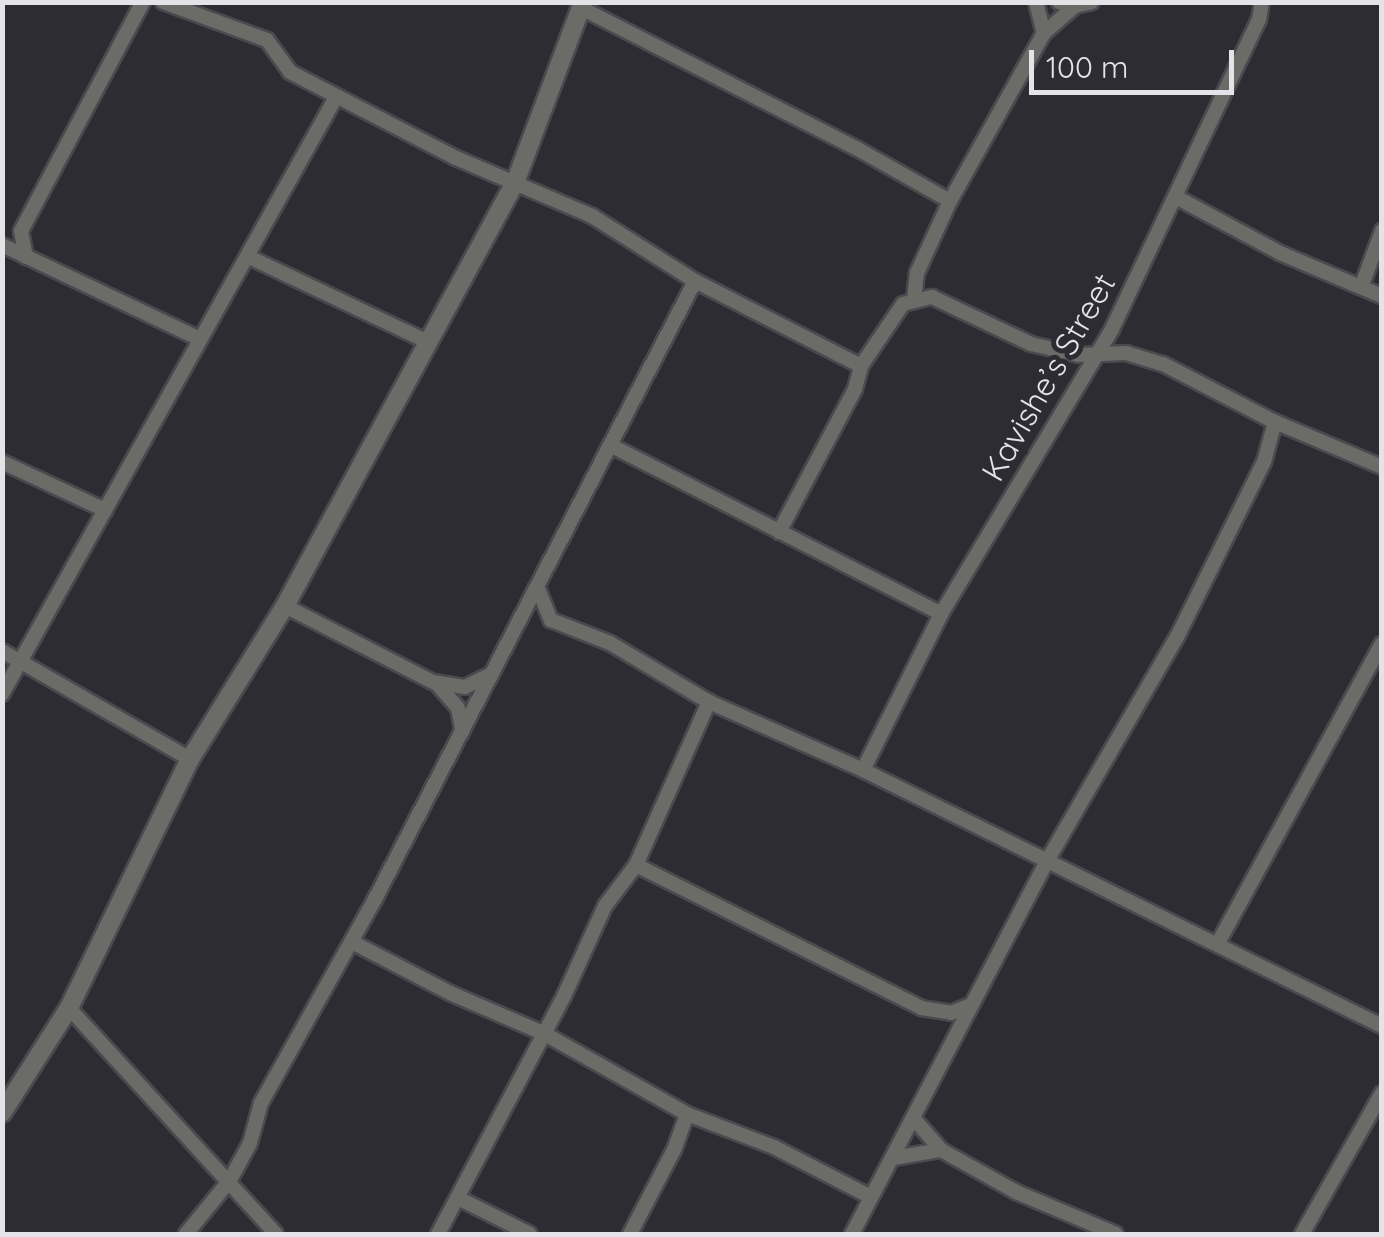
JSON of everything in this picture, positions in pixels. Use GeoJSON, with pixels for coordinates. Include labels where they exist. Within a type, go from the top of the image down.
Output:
{"type":"FeatureCollection","features":[{"type":"Feature","properties":{"kind":"street"},"geometry":{"type":"LineString","coordinates":[[26,257],[22,231],[143,2]]}},
{"type":"Feature","properties":{"kind":"street"},"geometry":{"type":"LineString","coordinates":[[162,2],[267,40],[290,72],[515,183],[592,216],[695,281],[861,366]]}},
{"type":"Feature","properties":{"kind":"street"},"geometry":{"type":"LineString","coordinates":[[1036,2],[1044,33]]}},
{"type":"Feature","properties":{"kind":"street"},"geometry":{"type":"LineString","coordinates":[[1059,2],[1075,6],[1092,2]]}},
{"type":"Feature","properties":{"kind":"street","name":"Kavishe’s Street"},"geometry":{"type":"LineString","coordinates":[[864,770],[941,614],[1112,329],[1258,20],[1262,2]]}},
{"type":"Feature","properties":{"kind":"street"},"geometry":{"type":"LineString","coordinates":[[2,1113],[68,1008],[190,759],[286,606],[515,183],[582,5],[950,201]]}},
{"type":"Feature","properties":{"kind":"street"},"geometry":{"type":"LineString","coordinates":[[914,300],[917,274],[950,201],[1044,33],[1075,6]]}},
{"type":"Feature","properties":{"kind":"street"},"geometry":{"type":"LineString","coordinates":[[2,694],[180,382],[198,338],[250,257],[336,96]]}},
{"type":"Feature","properties":{"kind":"street"},"geometry":{"type":"LineString","coordinates":[[1176,197],[1280,253],[1382,296]]}},
{"type":"Feature","properties":{"kind":"street"},"geometry":{"type":"LineString","coordinates":[[1362,285],[1382,231]]}},
{"type":"Feature","properties":{"kind":"street"},"geometry":{"type":"LineString","coordinates":[[2,246],[198,338]]}},
{"type":"Feature","properties":{"kind":"street"},"geometry":{"type":"LineString","coordinates":[[250,257],[430,343]]}},
{"type":"Feature","properties":{"kind":"street"},"geometry":{"type":"LineString","coordinates":[[186,1234],[230,1180],[250,1143],[261,1103],[352,942],[695,281]]}},
{"type":"Feature","properties":{"kind":"street"},"geometry":{"type":"LineString","coordinates":[[780,532],[855,390],[861,366],[903,304],[932,296],[1031,344],[1079,355],[1126,353],[1163,364],[1274,422],[1382,467]]}},
{"type":"Feature","properties":{"kind":"street"},"geometry":{"type":"LineString","coordinates":[[1112,329],[1126,353]]}},
{"type":"Feature","properties":{"kind":"street"},"geometry":{"type":"LineString","coordinates":[[852,1234],[915,1120],[1047,861],[1150,677],[1177,637],[1264,462],[1274,422]]}},
{"type":"Feature","properties":{"kind":"street"},"geometry":{"type":"LineString","coordinates":[[610,445],[941,614]]}},
{"type":"Feature","properties":{"kind":"street"},"geometry":{"type":"LineString","coordinates":[[2,462],[105,510]]}},
{"type":"Feature","properties":{"kind":"street"},"geometry":{"type":"LineString","coordinates":[[536,586],[550,620]]}},
{"type":"Feature","properties":{"kind":"street"},"geometry":{"type":"LineString","coordinates":[[286,606],[433,682],[447,692],[458,708],[462,728]]}},
{"type":"Feature","properties":{"kind":"street"},"geometry":{"type":"LineString","coordinates":[[513,630],[550,620],[610,643],[709,702],[864,770],[1382,1026]]}},
{"type":"Feature","properties":{"kind":"street"},"geometry":{"type":"LineString","coordinates":[[1218,943],[1382,644]]}},
{"type":"Feature","properties":{"kind":"street"},"geometry":{"type":"LineString","coordinates":[[2,652],[190,759]]}},
{"type":"Feature","properties":{"kind":"street"},"geometry":{"type":"LineString","coordinates":[[433,682],[466,687],[488,676]]}},
{"type":"Feature","properties":{"kind":"street"},"geometry":{"type":"LineString","coordinates":[[438,1234],[544,1034],[605,906],[636,866],[709,702]]}},
{"type":"Feature","properties":{"kind":"street"},"geometry":{"type":"LineString","coordinates":[[636,866],[860,980],[938,1014],[972,1004]]}},
{"type":"Feature","properties":{"kind":"street"},"geometry":{"type":"LineString","coordinates":[[352,942],[450,993],[544,1034],[687,1114],[774,1148],[871,1197]]}},
{"type":"Feature","properties":{"kind":"street"},"geometry":{"type":"LineString","coordinates":[[68,1008],[276,1234]]}},
{"type":"Feature","properties":{"kind":"street"},"geometry":{"type":"LineString","coordinates":[[938,1014],[951,1046]]}},
{"type":"Feature","properties":{"kind":"street"},"geometry":{"type":"LineString","coordinates":[[1302,1234],[1380,1103]]}},
{"type":"Feature","properties":{"kind":"street"},"geometry":{"type":"LineString","coordinates":[[630,1234],[674,1150],[687,1114]]}},
{"type":"Feature","properties":{"kind":"street"},"geometry":{"type":"LineString","coordinates":[[915,1120],[941,1150],[1092,1230],[1116,1234]]}},
{"type":"Feature","properties":{"kind":"street"},"geometry":{"type":"LineString","coordinates":[[893,1158],[941,1150]]}},
{"type":"Feature","properties":{"kind":"street"},"geometry":{"type":"LineString","coordinates":[[458,1198],[530,1234]]}}]}
